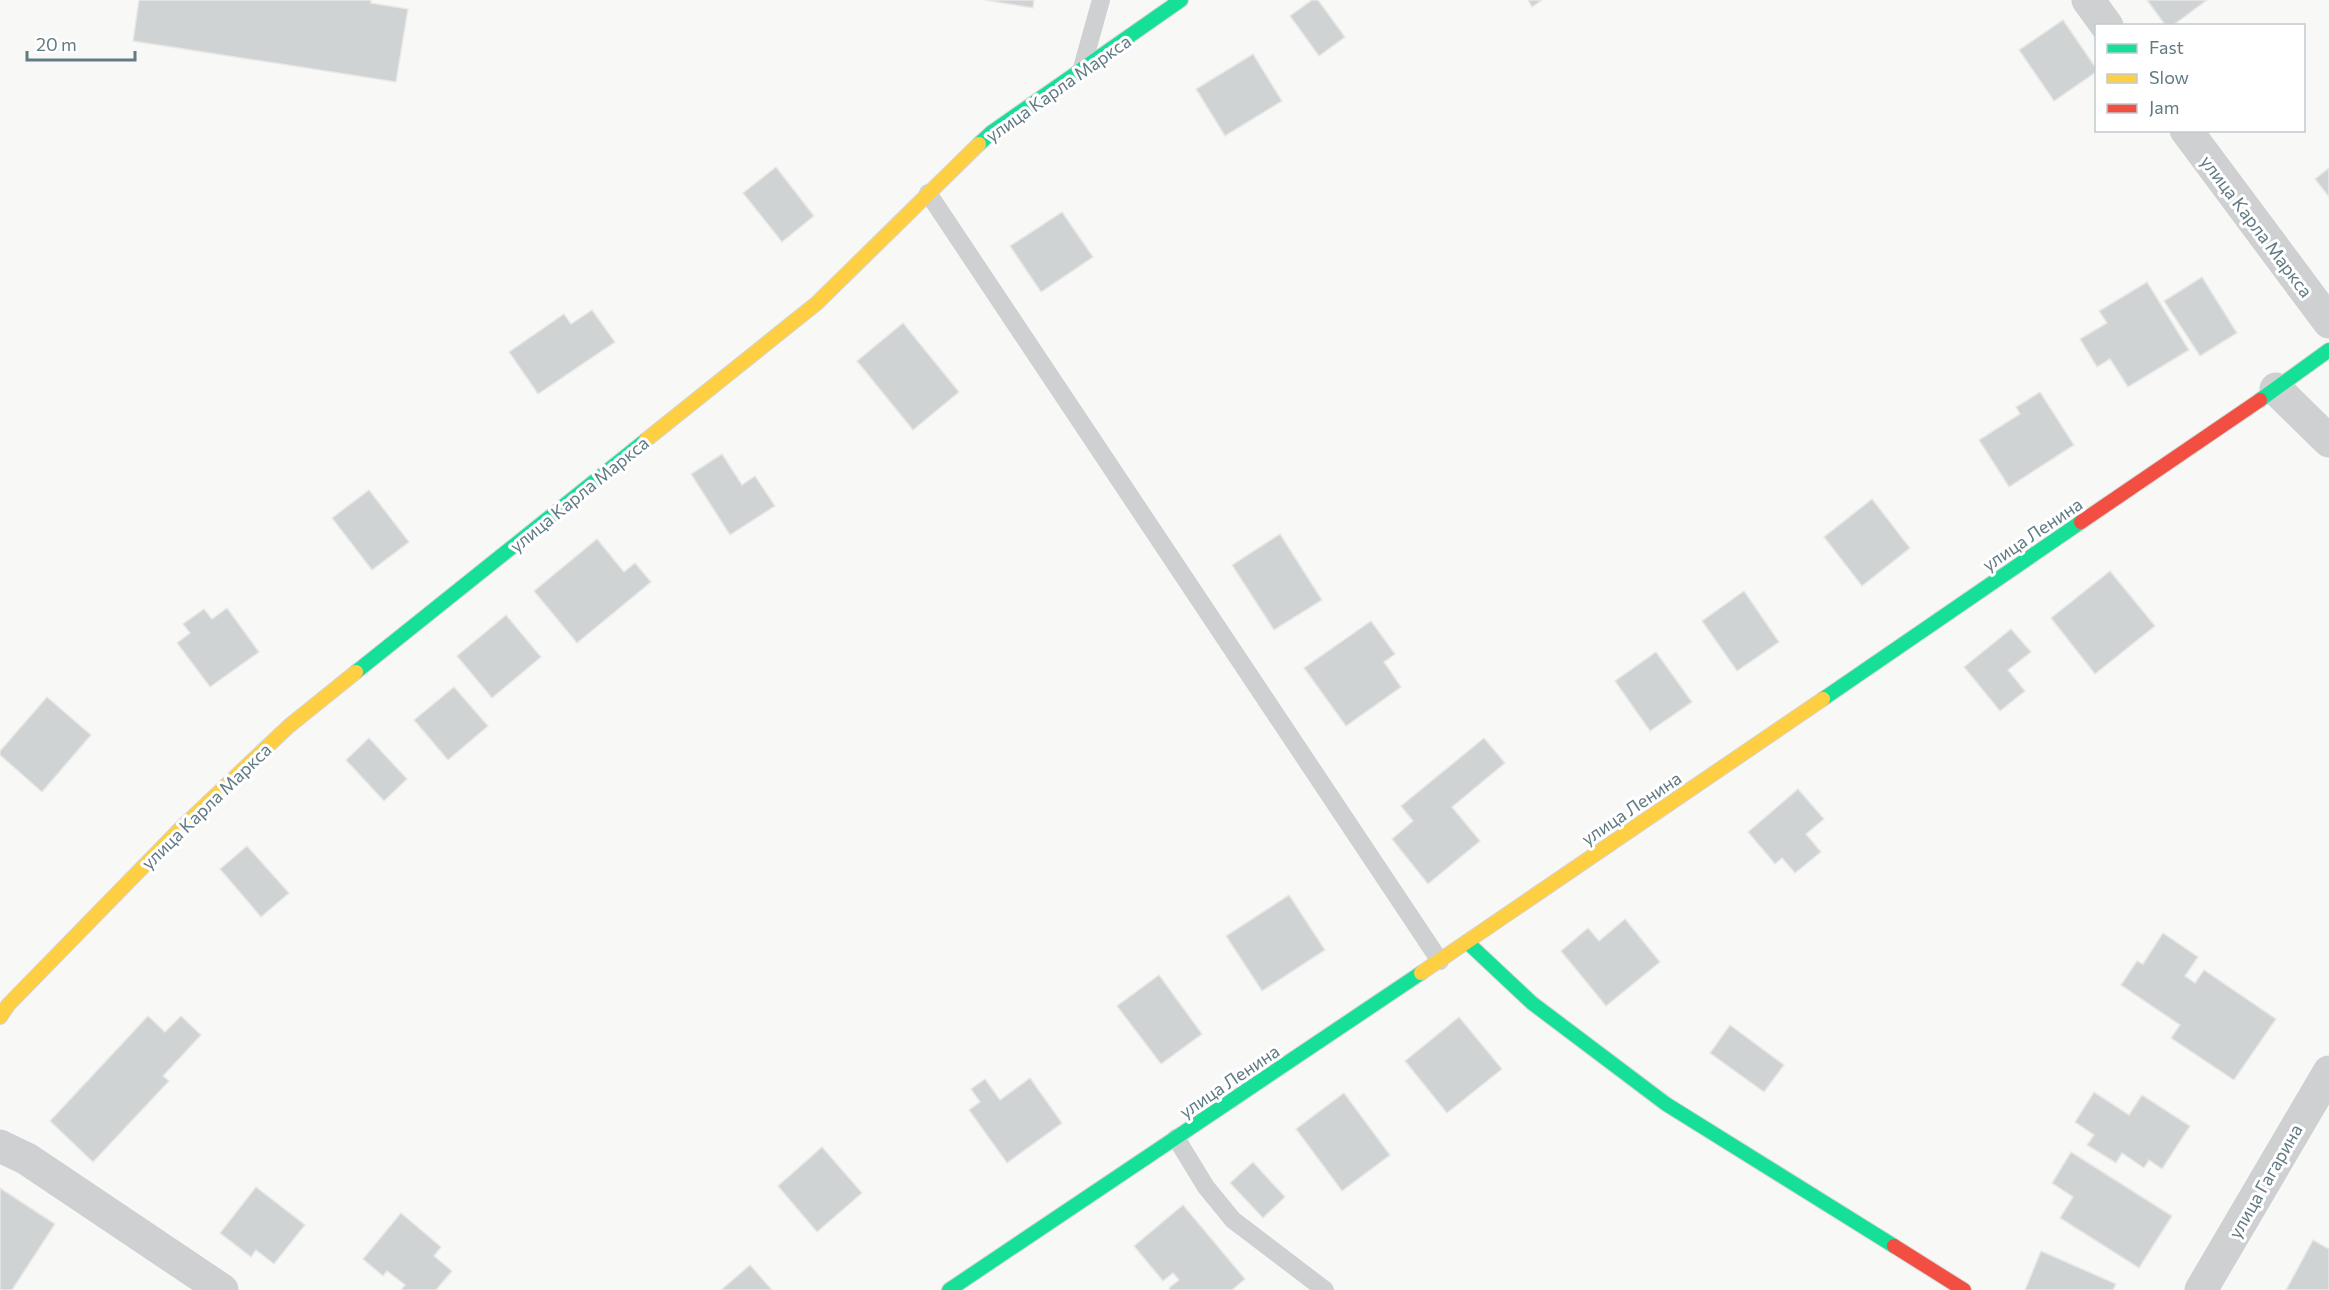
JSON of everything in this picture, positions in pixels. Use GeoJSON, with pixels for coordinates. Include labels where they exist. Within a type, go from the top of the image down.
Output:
{"type":"FeatureCollection","features":[{"type":"Feature","properties":{"kind":"street","name":"улица Карла Маркса"},"geometry":{"type":"LineString","coordinates":[[0,1017],[8,1005],[179,830],[289,726],[818,303],[992,132],[1181,0]]}},
{"type":"Feature","properties":{"kind":"street"},"geometry":{"type":"LineString","coordinates":[[2088,0],[2106,24]]}},
{"type":"Feature","properties":{"kind":"street","name":"улица Карла Маркса"},"geometry":{"type":"LineString","coordinates":[[2187,132],[2329,322]]}},
{"type":"Feature","properties":{"kind":"street","name":"улица Ленина"},"geometry":{"type":"LineString","coordinates":[[949,1290],[1440,961],[2276,389],[2329,350]]}},
{"type":"Feature","properties":{"kind":"street"},"geometry":{"type":"LineString","coordinates":[[2276,389],[2329,441]]}},
{"type":"Feature","properties":{"kind":"street"},"geometry":{"type":"LineString","coordinates":[[1467,942],[1532,1003],[1666,1104],[1964,1290]]}},
{"type":"Feature","properties":{"kind":"street","name":"улица Гагарина"},"geometry":{"type":"LineString","coordinates":[[2201,1290],[2329,1071]]}},
{"type":"Feature","properties":{"kind":"street"},"geometry":{"type":"LineString","coordinates":[[0,1146],[27,1159],[202,1285]]}},
{"type":"Feature","properties":{"kind":"lane"},"geometry":{"type":"LineString","coordinates":[[1081,72],[1101,0]]}},
{"type":"Feature","properties":{"kind":"lane"},"geometry":{"type":"LineString","coordinates":[[928,193],[1440,961]]}},
{"type":"Feature","properties":{"kind":"lane"},"geometry":{"type":"LineString","coordinates":[[1176,1138],[1206,1187],[1233,1220],[1325,1290]]}},
{"type":"Feature","properties":{"kind":"building"},"geometry":{"type":"Polygon","coordinates":[[[139,0],[371,0],[371,3],[408,9],[396,82],[133,41],[139,0]]]}},
{"type":"Feature","properties":{"kind":"building"},"geometry":{"type":"Polygon","coordinates":[[[985,0],[1034,0],[1033,8],[985,0]]]}},
{"type":"Feature","properties":{"kind":"building"},"geometry":{"type":"Polygon","coordinates":[[[1312,0],[1318,0],[1345,37],[1319,56],[1290,16],[1312,0]]]}},
{"type":"Feature","properties":{"kind":"building"},"geometry":{"type":"Polygon","coordinates":[[[1528,0],[1542,0],[1532,7],[1528,0]]]}},
{"type":"Feature","properties":{"kind":"building"},"geometry":{"type":"Polygon","coordinates":[[[2147,0],[2207,0],[2175,24],[2165,24],[2147,0]]]}},
{"type":"Feature","properties":{"kind":"building"},"geometry":{"type":"Polygon","coordinates":[[[2063,20],[2095,67],[2095,73],[2054,101],[2019,50],[2063,20]]]}},
{"type":"Feature","properties":{"kind":"building"},"geometry":{"type":"Polygon","coordinates":[[[1253,54],[1282,101],[1225,136],[1196,89],[1253,54]]]}},
{"type":"Feature","properties":{"kind":"building"},"geometry":{"type":"Polygon","coordinates":[[[776,167],[814,216],[782,242],[743,193],[776,167]]]}},
{"type":"Feature","properties":{"kind":"building"},"geometry":{"type":"Polygon","coordinates":[[[2329,168],[2329,197],[2315,179],[2329,168]]]}},
{"type":"Feature","properties":{"kind":"building"},"geometry":{"type":"Polygon","coordinates":[[[1062,212],[1093,257],[1041,292],[1010,246],[1062,212]]]}},
{"type":"Feature","properties":{"kind":"building"},"geometry":{"type":"Polygon","coordinates":[[[2202,277],[2237,333],[2200,356],[2164,301],[2202,277]]]}},
{"type":"Feature","properties":{"kind":"building"},"geometry":{"type":"Polygon","coordinates":[[[2147,282],[2189,350],[2128,387],[2110,359],[2097,367],[2080,339],[2107,323],[2099,311],[2147,282]]]}},
{"type":"Feature","properties":{"kind":"building"},"geometry":{"type":"Polygon","coordinates":[[[592,310],[615,342],[538,394],[509,352],[564,314],[571,324],[592,310]]]}},
{"type":"Feature","properties":{"kind":"building"},"geometry":{"type":"Polygon","coordinates":[[[903,323],[959,392],[913,430],[857,361],[903,323]]]}},
{"type":"Feature","properties":{"kind":"building"},"geometry":{"type":"Polygon","coordinates":[[[2040,392],[2074,445],[2009,487],[1979,440],[2020,414],[2016,407],[2040,392]]]}},
{"type":"Feature","properties":{"kind":"building"},"geometry":{"type":"Polygon","coordinates":[[[722,454],[742,485],[755,476],[775,506],[730,535],[691,474],[722,454]]]}},
{"type":"Feature","properties":{"kind":"building"},"geometry":{"type":"Polygon","coordinates":[[[369,490],[409,542],[372,570],[332,518],[369,490]]]}},
{"type":"Feature","properties":{"kind":"building"},"geometry":{"type":"Polygon","coordinates":[[[1872,499],[1910,548],[1862,586],[1824,537],[1872,499]]]}},
{"type":"Feature","properties":{"kind":"building"},"geometry":{"type":"Polygon","coordinates":[[[1280,534],[1322,600],[1274,630],[1232,565],[1280,534]]]}},
{"type":"Feature","properties":{"kind":"building"},"geometry":{"type":"Polygon","coordinates":[[[597,539],[624,572],[635,563],[651,582],[577,643],[534,591],[597,539]]]}},
{"type":"Feature","properties":{"kind":"building"},"geometry":{"type":"Polygon","coordinates":[[[2110,571],[2155,626],[2095,674],[2051,618],[2110,571]]]}},
{"type":"Feature","properties":{"kind":"building"},"geometry":{"type":"Polygon","coordinates":[[[1744,591],[1779,642],[1737,671],[1702,621],[1744,591]]]}},
{"type":"Feature","properties":{"kind":"building"},"geometry":{"type":"Polygon","coordinates":[[[227,608],[259,652],[210,687],[177,643],[190,633],[183,624],[204,609],[212,619],[227,608]]]}},
{"type":"Feature","properties":{"kind":"building"},"geometry":{"type":"Polygon","coordinates":[[[506,615],[541,657],[492,698],[457,656],[506,615]]]}},
{"type":"Feature","properties":{"kind":"building"},"geometry":{"type":"Polygon","coordinates":[[[1371,621],[1395,654],[1384,662],[1401,687],[1346,726],[1304,668],[1371,621]]]}},
{"type":"Feature","properties":{"kind":"building"},"geometry":{"type":"Polygon","coordinates":[[[2011,629],[2031,652],[2008,670],[2025,691],[2000,711],[1964,667],[2011,629]]]}},
{"type":"Feature","properties":{"kind":"building"},"geometry":{"type":"Polygon","coordinates":[[[1656,652],[1692,702],[1650,731],[1615,681],[1656,652]]]}},
{"type":"Feature","properties":{"kind":"building"},"geometry":{"type":"Polygon","coordinates":[[[454,687],[488,726],[448,760],[414,720],[454,687]]]}},
{"type":"Feature","properties":{"kind":"building"},"geometry":{"type":"Polygon","coordinates":[[[47,697],[91,735],[42,792],[0,755],[0,751],[47,697]]]}},
{"type":"Feature","properties":{"kind":"building"},"geometry":{"type":"Polygon","coordinates":[[[369,738],[407,779],[384,801],[346,760],[369,738]]]}},
{"type":"Feature","properties":{"kind":"building"},"geometry":{"type":"Polygon","coordinates":[[[1484,738],[1505,763],[1452,807],[1480,841],[1428,884],[1392,839],[1413,821],[1401,806],[1484,738]]]}},
{"type":"Feature","properties":{"kind":"building"},"geometry":{"type":"Polygon","coordinates":[[[1798,789],[1824,819],[1806,834],[1821,852],[1795,873],[1782,858],[1775,864],[1748,832],[1798,789]]]}},
{"type":"Feature","properties":{"kind":"building"},"geometry":{"type":"Polygon","coordinates":[[[247,846],[289,893],[261,917],[220,869],[247,846]]]}},
{"type":"Feature","properties":{"kind":"building"},"geometry":{"type":"Polygon","coordinates":[[[1289,895],[1325,950],[1262,991],[1226,936],[1289,895]]]}},
{"type":"Feature","properties":{"kind":"building"},"geometry":{"type":"Polygon","coordinates":[[[1625,919],[1660,962],[1606,1006],[1561,951],[1588,928],[1599,941],[1625,919]]]}},
{"type":"Feature","properties":{"kind":"building"},"geometry":{"type":"Polygon","coordinates":[[[2163,933],[2198,957],[2185,976],[2195,983],[2204,970],[2276,1019],[2234,1080],[2171,1038],[2180,1025],[2121,985],[2137,961],[2143,964],[2163,933]]]}},
{"type":"Feature","properties":{"kind":"building"},"geometry":{"type":"Polygon","coordinates":[[[1159,975],[1202,1034],[1161,1064],[1117,1006],[1159,975]]]}},
{"type":"Feature","properties":{"kind":"building"},"geometry":{"type":"Polygon","coordinates":[[[148,1016],[165,1032],[181,1016],[201,1035],[163,1076],[169,1081],[93,1162],[50,1121],[148,1016]]]}},
{"type":"Feature","properties":{"kind":"building"},"geometry":{"type":"Polygon","coordinates":[[[1459,1017],[1502,1069],[1447,1113],[1405,1061],[1459,1017]]]}},
{"type":"Feature","properties":{"kind":"building"},"geometry":{"type":"Polygon","coordinates":[[[1730,1025],[1784,1065],[1764,1092],[1710,1053],[1730,1025]]]}},
{"type":"Feature","properties":{"kind":"building"},"geometry":{"type":"Polygon","coordinates":[[[1030,1078],[1062,1123],[1007,1163],[969,1110],[980,1102],[971,1089],[985,1079],[1000,1100],[1030,1078]]]}},
{"type":"Feature","properties":{"kind":"building"},"geometry":{"type":"Polygon","coordinates":[[[2094,1092],[2129,1115],[2142,1095],[2190,1126],[2162,1169],[2149,1160],[2144,1168],[2122,1153],[2116,1163],[2087,1145],[2094,1135],[2075,1122],[2094,1092]]]}},
{"type":"Feature","properties":{"kind":"building"},"geometry":{"type":"Polygon","coordinates":[[[1344,1093],[1390,1155],[1342,1191],[1296,1129],[1344,1093]]]}},
{"type":"Feature","properties":{"kind":"building"},"geometry":{"type":"Polygon","coordinates":[[[822,1147],[862,1193],[817,1232],[778,1186],[822,1147]]]}},
{"type":"Feature","properties":{"kind":"building"},"geometry":{"type":"Polygon","coordinates":[[[2071,1152],[2172,1216],[2139,1268],[2060,1218],[2073,1197],[2052,1183],[2071,1152]]]}},
{"type":"Feature","properties":{"kind":"building"},"geometry":{"type":"Polygon","coordinates":[[[1253,1162],[1285,1197],[1263,1218],[1230,1183],[1253,1162]]]}},
{"type":"Feature","properties":{"kind":"building"},"geometry":{"type":"Polygon","coordinates":[[[256,1187],[305,1225],[274,1264],[256,1250],[251,1257],[220,1233],[256,1187]]]}},
{"type":"Feature","properties":{"kind":"building"},"geometry":{"type":"Polygon","coordinates":[[[0,1188],[55,1224],[12,1290],[0,1290],[0,1188]]]}},
{"type":"Feature","properties":{"kind":"building"},"geometry":{"type":"Polygon","coordinates":[[[1183,1205],[1245,1279],[1232,1290],[1170,1290],[1169,1288],[1179,1280],[1173,1273],[1163,1281],[1134,1246],[1183,1205]]]}},
{"type":"Feature","properties":{"kind":"building"},"geometry":{"type":"Polygon","coordinates":[[[401,1213],[441,1247],[434,1256],[452,1271],[436,1290],[401,1290],[405,1285],[387,1271],[383,1276],[363,1259],[401,1213]]]}},
{"type":"Feature","properties":{"kind":"building"},"geometry":{"type":"Polygon","coordinates":[[[2313,1240],[2329,1249],[2329,1290],[2286,1290],[2313,1240]]]}},
{"type":"Feature","properties":{"kind":"building"},"geometry":{"type":"Polygon","coordinates":[[[2041,1251],[2116,1284],[2113,1290],[2025,1290],[2041,1251]]]}},
{"type":"Feature","properties":{"kind":"building"},"geometry":{"type":"Polygon","coordinates":[[[750,1265],[772,1290],[721,1290],[750,1265]]]}},
{"type":"Feature","properties":{"kind":"traffic: fast"},"geometry":{"type":"LineString","coordinates":[[979,144],[992,132],[1181,0]]}},
{"type":"Feature","properties":{"kind":"traffic: fast"},"geometry":{"type":"LineString","coordinates":[[2260,400],[2329,350]]}},
{"type":"Feature","properties":{"kind":"traffic: fast"},"geometry":{"type":"LineString","coordinates":[[356,672],[646,440]]}},
{"type":"Feature","properties":{"kind":"traffic: fast"},"geometry":{"type":"LineString","coordinates":[[1823,699],[2081,522]]}},
{"type":"Feature","properties":{"kind":"traffic: fast"},"geometry":{"type":"LineString","coordinates":[[1467,942],[1532,1003],[1666,1104],[1894,1246]]}},
{"type":"Feature","properties":{"kind":"traffic: fast"},"geometry":{"type":"LineString","coordinates":[[949,1290],[1421,973]]}},
{"type":"Feature","properties":{"kind":"traffic: slow"},"geometry":{"type":"LineString","coordinates":[[646,440],[817,303],[979,144]]}},
{"type":"Feature","properties":{"kind":"traffic: slow"},"geometry":{"type":"LineString","coordinates":[[0,1017],[8,1005],[179,830],[289,726],[356,672]]}},
{"type":"Feature","properties":{"kind":"traffic: slow"},"geometry":{"type":"LineString","coordinates":[[1421,973],[1823,699]]}},
{"type":"Feature","properties":{"kind":"traffic: jam"},"geometry":{"type":"LineString","coordinates":[[2081,522],[2260,400]]}},
{"type":"Feature","properties":{"kind":"traffic: jam"},"geometry":{"type":"LineString","coordinates":[[1894,1246],[1964,1290]]}}]}
